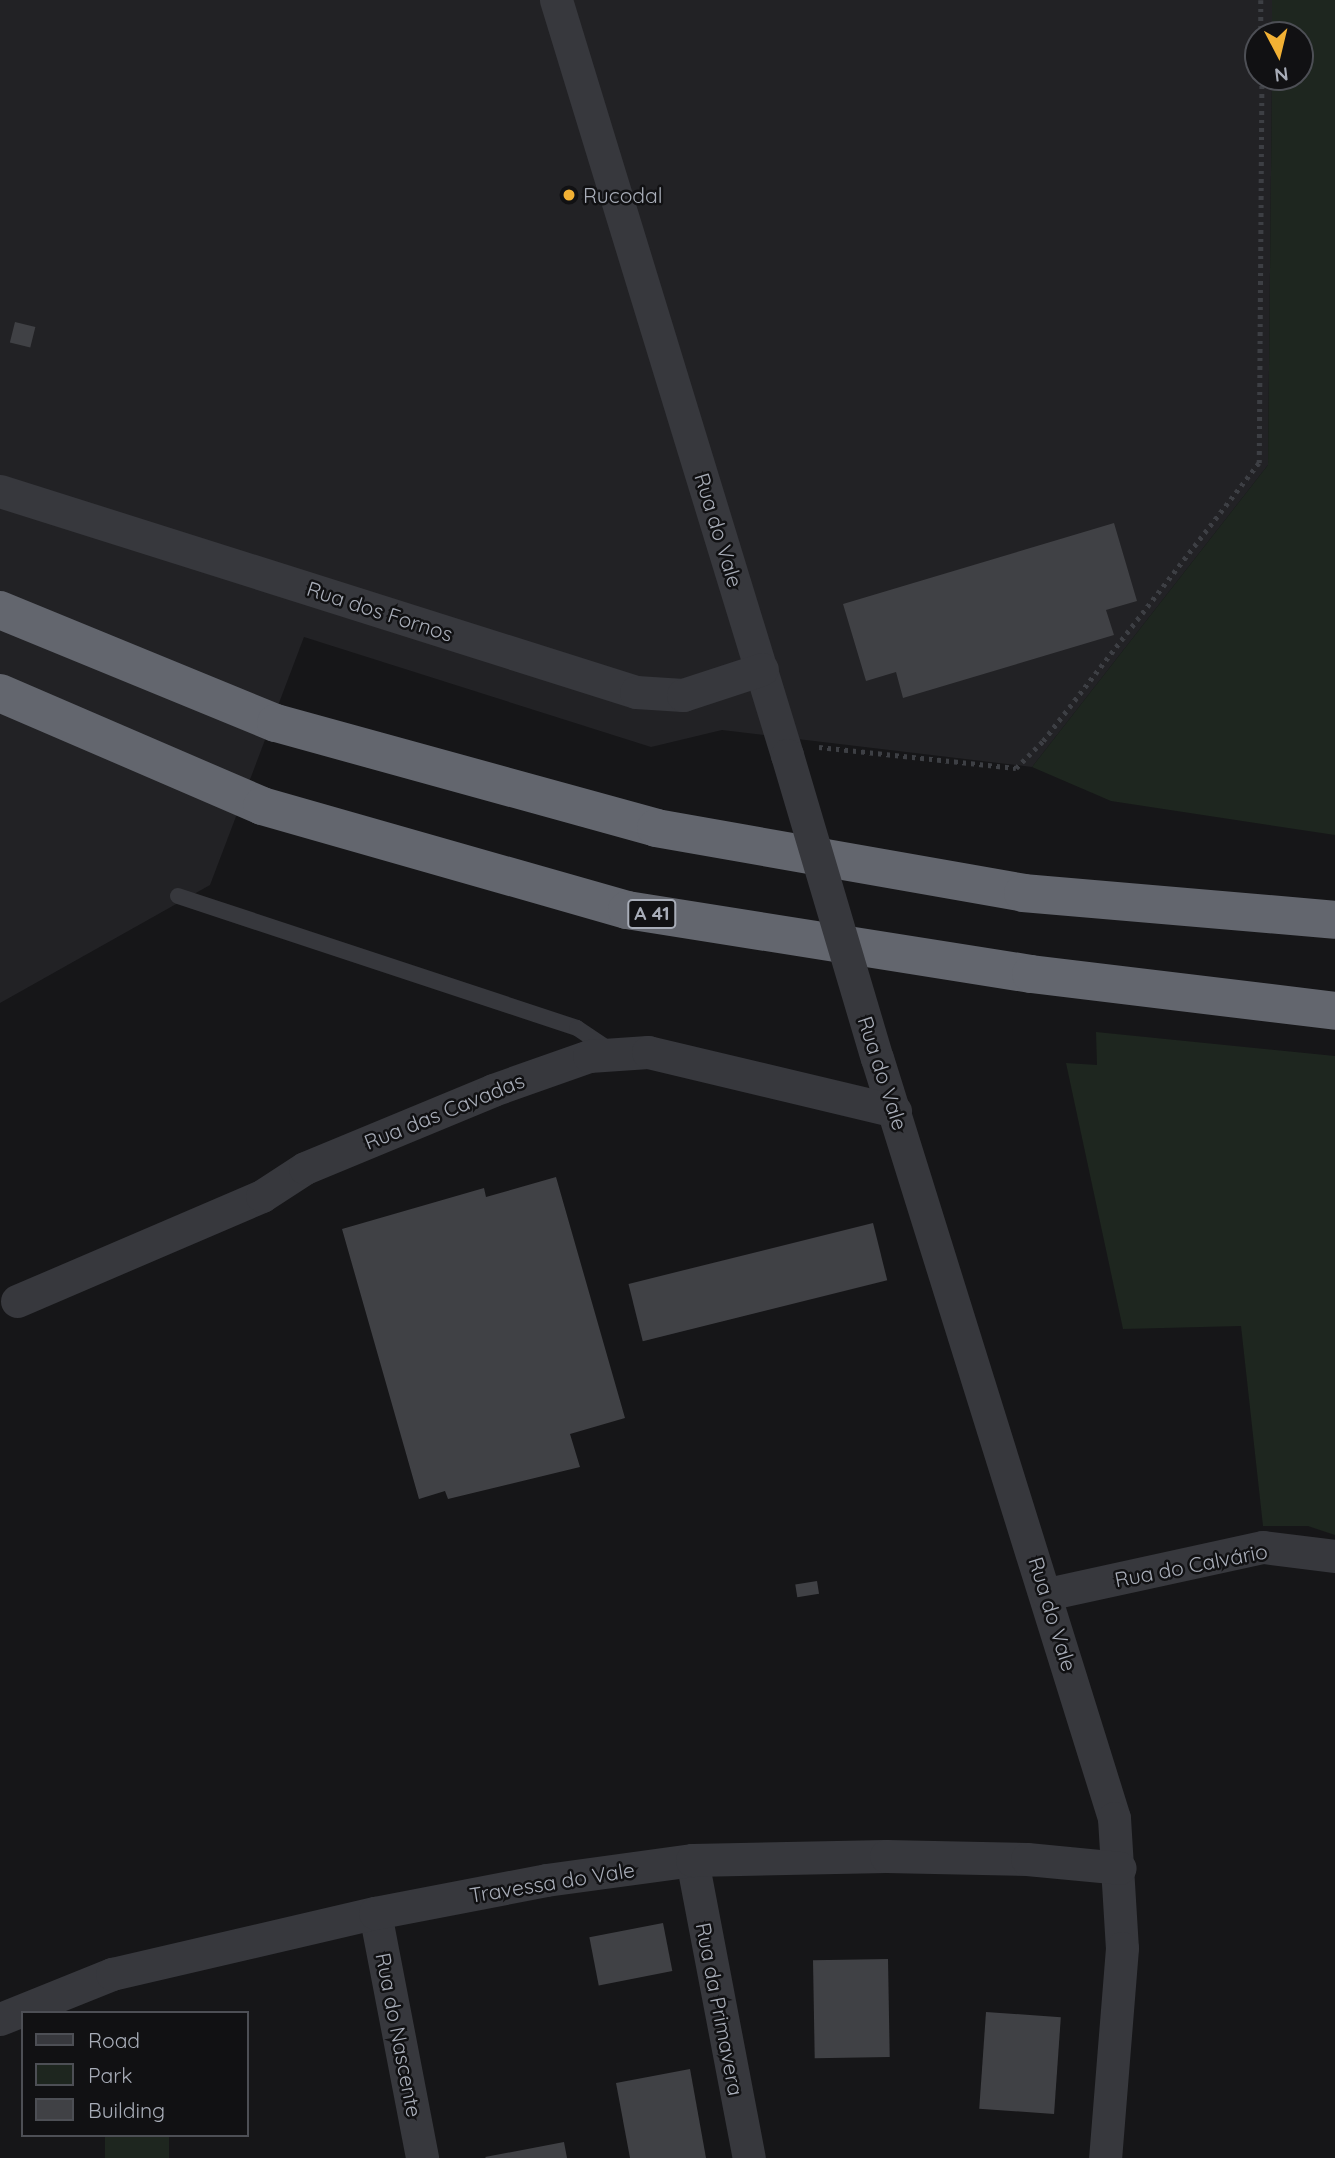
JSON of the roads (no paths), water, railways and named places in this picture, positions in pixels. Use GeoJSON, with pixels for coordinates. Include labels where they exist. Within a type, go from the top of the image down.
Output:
{"type":"FeatureCollection","features":[{"type":"Feature","properties":{"kind":"highway"},"geometry":{"type":"LineString","coordinates":[[0,610],[276,723],[656,828],[1023,893],[1335,920]]}},
{"type":"Feature","properties":{"kind":"highway","name":"A 41"},"geometry":{"type":"LineString","coordinates":[[0,693],[262,806],[627,910],[1031,974],[1335,1011]]}},
{"type":"Feature","properties":{"kind":"street","name":"Rua do Vale"},"geometry":{"type":"LineString","coordinates":[[556,0],[762,669],[877,1058],[1047,1594],[1114,1818],[1120,1868],[1122,1948],[1105,2158]]}},
{"type":"Feature","properties":{"kind":"street","name":"Rua dos Fornos"},"geometry":{"type":"LineString","coordinates":[[0,491],[636,692],[683,695],[762,669]]}},
{"type":"Feature","properties":{"kind":"street","name":"Rua das Cavadas"},"geometry":{"type":"LineString","coordinates":[[17,1301],[261,1196],[305,1168],[494,1090],[589,1056],[648,1052],[895,1111]]}},
{"type":"Feature","properties":{"kind":"street","name":"Rua do Calvário"},"geometry":{"type":"LineString","coordinates":[[1047,1594],[1263,1547],[1335,1556]]}},
{"type":"Feature","properties":{"kind":"street","name":"Travessa do Vale"},"geometry":{"type":"LineString","coordinates":[[0,2019],[112,1974],[375,1913],[546,1880],[692,1860],[886,1856],[1027,1859],[1120,1868]]}},
{"type":"Feature","properties":{"kind":"street","name":"Rua da Primavera"},"geometry":{"type":"LineString","coordinates":[[692,1860],[749,2158]]}},
{"type":"Feature","properties":{"kind":"street","name":"Rua do Nascente"},"geometry":{"type":"LineString","coordinates":[[375,1913],[422,2158]]}},
{"type":"Feature","properties":{"kind":"lane"},"geometry":{"type":"LineString","coordinates":[[178,896],[577,1028],[615,1054]]}},
{"type":"Feature","properties":{"kind":"place","name":"Rucodal"},"geometry":{"type":"Point","coordinates":[569,195]}}]}
